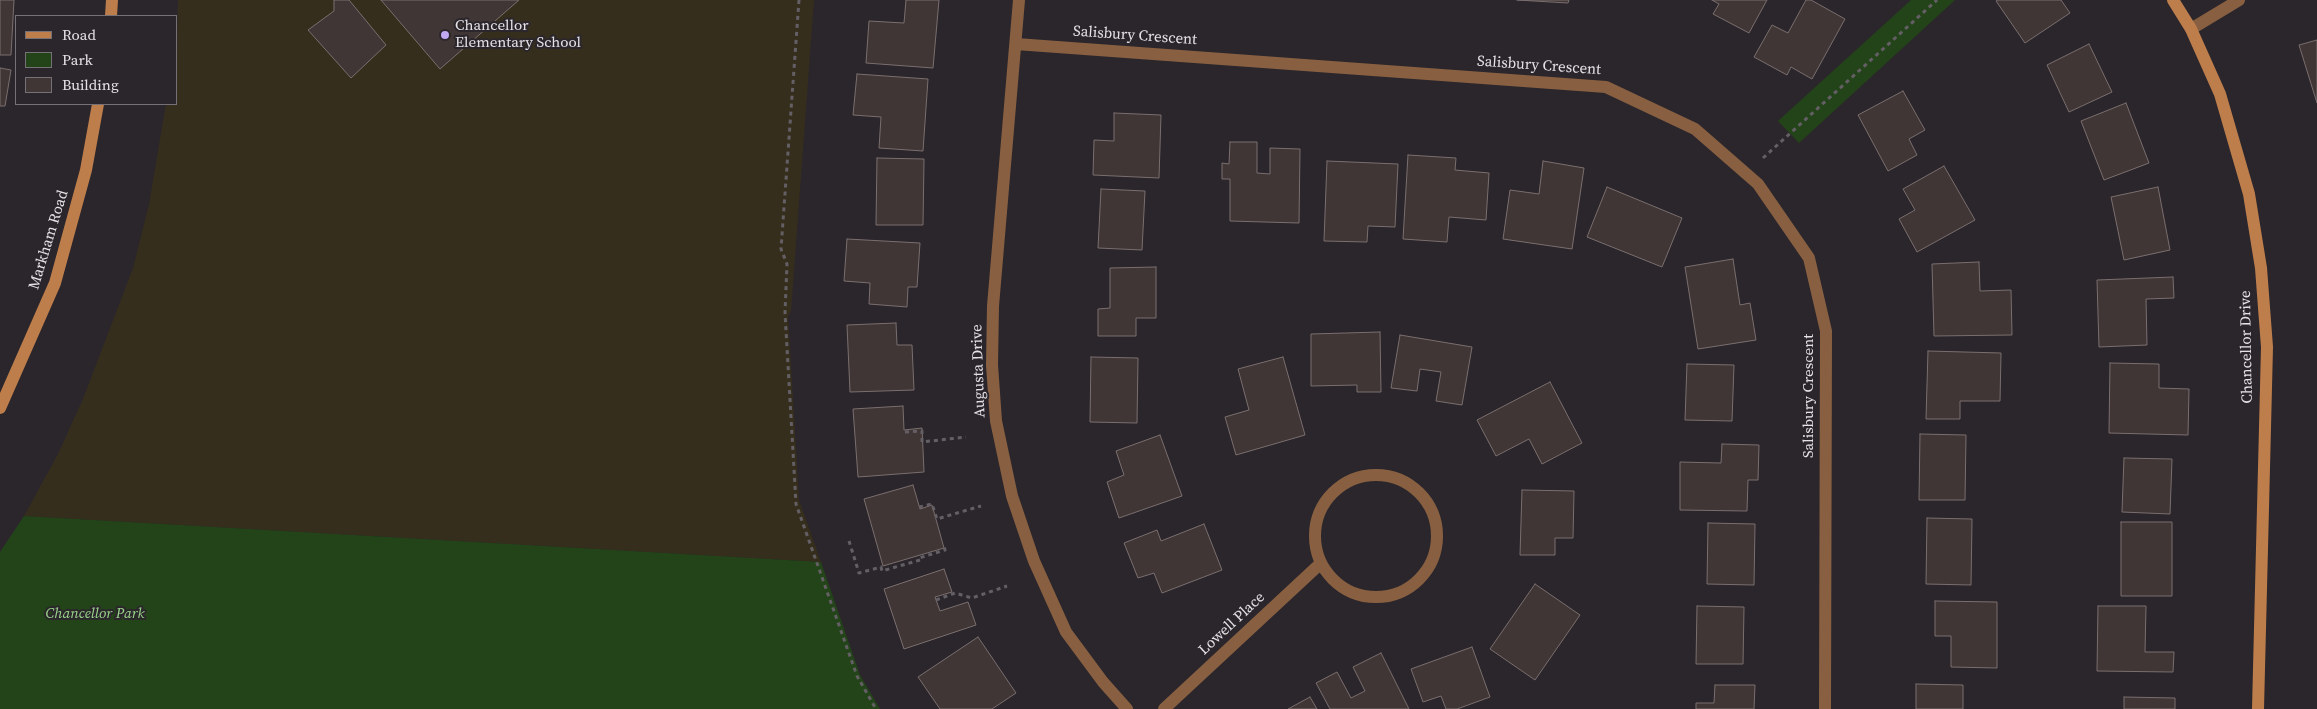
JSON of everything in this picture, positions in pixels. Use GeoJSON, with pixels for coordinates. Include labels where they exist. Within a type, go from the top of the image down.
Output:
{"type":"FeatureCollection","features":[{"type":"Feature","properties":{"kind":"street"},"geometry":{"type":"LineString","coordinates":[[110,15],[112,0]]}},
{"type":"Feature","properties":{"kind":"street","name":"Augusta Drive"},"geometry":{"type":"LineString","coordinates":[[1019,0],[994,306],[992,365],[996,421],[1012,496],[1034,561],[1066,632],[1103,682],[1127,709]]}},
{"type":"Feature","properties":{"kind":"street","name":"Chancellor Drive"},"geometry":{"type":"LineString","coordinates":[[2173,0],[2191,28],[2220,94],[2249,194],[2261,268],[2267,347],[2258,709]]}},
{"type":"Feature","properties":{"kind":"street"},"geometry":{"type":"LineString","coordinates":[[2191,28],[2240,0]]}},
{"type":"Feature","properties":{"kind":"street","name":"Salisbury Crescent"},"geometry":{"type":"LineString","coordinates":[[1016,44],[1606,87],[1696,129],[1758,184],[1809,258],[1826,331],[1826,709]]}},
{"type":"Feature","properties":{"kind":"street","name":"Markham Road"},"geometry":{"type":"LineString","coordinates":[[0,408],[55,283],[86,170],[98,105]]}},
{"type":"Feature","properties":{"kind":"street"},"geometry":{"type":"LineString","coordinates":[[1367,475],[1391,477],[1417,490],[1430,506],[1437,526],[1436,546],[1430,566],[1414,584],[1392,595],[1363,596],[1352,593],[1334,581],[1321,564],[1314,535],[1318,514],[1327,499],[1342,485],[1367,475]]}},
{"type":"Feature","properties":{"kind":"street","name":"Lowell Place"},"geometry":{"type":"LineString","coordinates":[[1164,709],[1321,564]]}},
{"type":"Feature","properties":{"kind":"path"},"geometry":{"type":"LineString","coordinates":[[799,0],[780,249],[787,264],[785,313],[796,504],[857,676],[876,709]]}},
{"type":"Feature","properties":{"kind":"path"},"geometry":{"type":"LineString","coordinates":[[1746,173],[1937,0]]}},
{"type":"Feature","properties":{"kind":"path"},"geometry":{"type":"LineString","coordinates":[[905,432],[922,431],[922,442],[966,437]]}},
{"type":"Feature","properties":{"kind":"path"},"geometry":{"type":"LineString","coordinates":[[920,508],[932,504],[937,519],[981,506]]}},
{"type":"Feature","properties":{"kind":"path"},"geometry":{"type":"LineString","coordinates":[[850,541],[859,573],[881,567],[882,571],[920,560],[919,558],[945,550],[943,544]]}},
{"type":"Feature","properties":{"kind":"path"},"geometry":{"type":"LineString","coordinates":[[936,600],[955,593],[972,598],[1007,586]]}},
{"type":"Feature","properties":{"kind":"shaded area"},"geometry":{"type":"Polygon","coordinates":[[[178,0],[814,0],[791,311],[788,316],[799,500],[821,562],[24,516],[58,454],[83,399],[133,268],[149,204],[166,105],[178,105],[178,0]]]}},
{"type":"Feature","properties":{"kind":"green space"},"geometry":{"type":"Polygon","coordinates":[[[1911,0],[1955,0],[1799,143],[1778,121],[1911,0]]]}},
{"type":"Feature","properties":{"kind":"green space","name":"Chancellor Park"},"geometry":{"type":"Polygon","coordinates":[[[24,516],[821,562],[860,675],[880,709],[0,709],[0,552],[24,516]]]}},
{"type":"Feature","properties":{"kind":"building"},"geometry":{"type":"Polygon","coordinates":[[[0,0],[14,0],[11,55],[0,55],[0,0]]]}},
{"type":"Feature","properties":{"kind":"building"},"geometry":{"type":"Polygon","coordinates":[[[334,0],[349,0],[386,45],[351,78],[308,30],[334,11],[334,0]]]}},
{"type":"Feature","properties":{"kind":"building","name":"Chancellor Elementary School"},"geometry":{"type":"Polygon","coordinates":[[[381,0],[519,0],[440,69],[381,0]]]}},
{"type":"Feature","properties":{"kind":"building"},"geometry":{"type":"Polygon","coordinates":[[[906,0],[939,0],[933,68],[866,63],[869,21],[904,23],[906,0]]]}},
{"type":"Feature","properties":{"kind":"building"},"geometry":{"type":"Polygon","coordinates":[[[1517,0],[1569,0],[1568,3],[1517,0]]]}},
{"type":"Feature","properties":{"kind":"building"},"geometry":{"type":"Polygon","coordinates":[[[1712,0],[1767,0],[1749,33],[1713,14],[1719,4],[1712,0]]]}},
{"type":"Feature","properties":{"kind":"building"},"geometry":{"type":"Polygon","coordinates":[[[1806,0],[1811,0],[1845,19],[1812,79],[1791,67],[1787,75],[1754,57],[1772,25],[1788,33],[1806,0]]]}},
{"type":"Feature","properties":{"kind":"building"},"geometry":{"type":"Polygon","coordinates":[[[2061,0],[2070,13],[2025,43],[1996,1],[2061,0]]]}},
{"type":"Feature","properties":{"kind":"building"},"geometry":{"type":"Polygon","coordinates":[[[2317,40],[2317,103],[2299,45],[2317,40]]]}},
{"type":"Feature","properties":{"kind":"building"},"geometry":{"type":"Polygon","coordinates":[[[2089,44],[2112,92],[2069,112],[2047,65],[2089,44]]]}},
{"type":"Feature","properties":{"kind":"building"},"geometry":{"type":"Polygon","coordinates":[[[0,68],[11,70],[5,106],[0,106],[0,68]]]}},
{"type":"Feature","properties":{"kind":"building"},"geometry":{"type":"Polygon","coordinates":[[[857,74],[928,79],[923,151],[879,148],[881,117],[853,115],[857,74]]]}},
{"type":"Feature","properties":{"kind":"building"},"geometry":{"type":"Polygon","coordinates":[[[1903,91],[1925,130],[1909,139],[1917,155],[1888,171],[1858,115],[1903,91]]]}},
{"type":"Feature","properties":{"kind":"building"},"geometry":{"type":"Polygon","coordinates":[[[2126,103],[2149,163],[2104,180],[2081,121],[2126,103]]]}},
{"type":"Feature","properties":{"kind":"building"},"geometry":{"type":"Polygon","coordinates":[[[1114,113],[1161,115],[1159,178],[1093,175],[1094,140],[1114,141],[1114,113]]]}},
{"type":"Feature","properties":{"kind":"building"},"geometry":{"type":"Polygon","coordinates":[[[1230,142],[1257,142],[1257,173],[1270,174],[1270,148],[1300,149],[1299,223],[1230,221],[1230,179],[1222,179],[1222,163],[1229,164],[1230,142]]]}},
{"type":"Feature","properties":{"kind":"building"},"geometry":{"type":"Polygon","coordinates":[[[1408,155],[1456,158],[1455,170],[1489,173],[1486,220],[1449,217],[1447,242],[1403,239],[1408,155]]]}},
{"type":"Feature","properties":{"kind":"building"},"geometry":{"type":"Polygon","coordinates":[[[877,158],[924,159],[923,225],[876,225],[877,158]]]}},
{"type":"Feature","properties":{"kind":"building"},"geometry":{"type":"Polygon","coordinates":[[[1327,161],[1398,164],[1395,227],[1368,226],[1367,242],[1324,241],[1327,161]]]}},
{"type":"Feature","properties":{"kind":"building"},"geometry":{"type":"Polygon","coordinates":[[[1543,161],[1584,168],[1572,249],[1503,239],[1510,190],[1539,194],[1543,161]]]}},
{"type":"Feature","properties":{"kind":"building"},"geometry":{"type":"Polygon","coordinates":[[[1944,166],[1975,220],[1917,252],[1899,219],[1915,210],[1903,189],[1944,166]]]}},
{"type":"Feature","properties":{"kind":"building"},"geometry":{"type":"Polygon","coordinates":[[[1607,187],[1682,218],[1662,267],[1587,237],[1607,187]]]}},
{"type":"Feature","properties":{"kind":"building"},"geometry":{"type":"Polygon","coordinates":[[[2158,187],[2170,250],[2124,260],[2111,197],[2158,187]]]}},
{"type":"Feature","properties":{"kind":"building"},"geometry":{"type":"Polygon","coordinates":[[[1101,189],[1145,191],[1142,250],[1098,248],[1101,189]]]}},
{"type":"Feature","properties":{"kind":"building"},"geometry":{"type":"Polygon","coordinates":[[[847,239],[920,243],[917,287],[908,287],[907,307],[869,304],[870,283],[844,281],[847,239]]]}},
{"type":"Feature","properties":{"kind":"building"},"geometry":{"type":"Polygon","coordinates":[[[1733,259],[1740,305],[1750,303],[1756,340],[1698,349],[1685,267],[1733,259]]]}},
{"type":"Feature","properties":{"kind":"building"},"geometry":{"type":"Polygon","coordinates":[[[1979,262],[1980,291],[2011,290],[2012,335],[1934,336],[1932,264],[1979,262]]]}},
{"type":"Feature","properties":{"kind":"building"},"geometry":{"type":"Polygon","coordinates":[[[1156,267],[1156,318],[1136,318],[1136,336],[1098,336],[1098,309],[1110,308],[1110,268],[1156,267]]]}},
{"type":"Feature","properties":{"kind":"building"},"geometry":{"type":"Polygon","coordinates":[[[2173,277],[2174,298],[2146,299],[2147,345],[2099,347],[2097,280],[2173,277]]]}},
{"type":"Feature","properties":{"kind":"building"},"geometry":{"type":"Polygon","coordinates":[[[896,323],[897,345],[912,345],[914,390],[850,392],[847,325],[896,323]]]}},
{"type":"Feature","properties":{"kind":"building"},"geometry":{"type":"Polygon","coordinates":[[[1380,332],[1381,392],[1357,392],[1357,385],[1311,386],[1311,334],[1380,332]]]}},
{"type":"Feature","properties":{"kind":"building"},"geometry":{"type":"Polygon","coordinates":[[[1400,335],[1472,347],[1462,405],[1436,401],[1441,372],[1420,369],[1417,391],[1391,388],[1400,335]]]}},
{"type":"Feature","properties":{"kind":"building"},"geometry":{"type":"Polygon","coordinates":[[[1928,351],[2001,353],[2000,401],[1960,401],[1960,419],[1926,419],[1928,351]]]}},
{"type":"Feature","properties":{"kind":"building"},"geometry":{"type":"Polygon","coordinates":[[[1091,357],[1138,358],[1137,423],[1090,422],[1091,357]]]}},
{"type":"Feature","properties":{"kind":"building"},"geometry":{"type":"Polygon","coordinates":[[[1283,357],[1305,435],[1236,455],[1225,417],[1249,410],[1238,369],[1283,357]]]}},
{"type":"Feature","properties":{"kind":"building"},"geometry":{"type":"Polygon","coordinates":[[[2110,363],[2159,364],[2159,388],[2189,389],[2188,435],[2109,433],[2110,363]]]}},
{"type":"Feature","properties":{"kind":"building"},"geometry":{"type":"Polygon","coordinates":[[[1687,364],[1734,365],[1732,421],[1685,420],[1687,364]]]}},
{"type":"Feature","properties":{"kind":"building"},"geometry":{"type":"Polygon","coordinates":[[[1550,382],[1582,443],[1542,464],[1529,439],[1496,456],[1477,420],[1550,382]]]}},
{"type":"Feature","properties":{"kind":"building"},"geometry":{"type":"Polygon","coordinates":[[[903,406],[904,430],[922,428],[924,472],[858,477],[853,409],[903,406]]]}},
{"type":"Feature","properties":{"kind":"building"},"geometry":{"type":"Polygon","coordinates":[[[1920,434],[1966,435],[1965,500],[1919,500],[1920,434]]]}},
{"type":"Feature","properties":{"kind":"building"},"geometry":{"type":"Polygon","coordinates":[[[1160,435],[1182,496],[1119,518],[1107,482],[1124,475],[1116,451],[1160,435]]]}},
{"type":"Feature","properties":{"kind":"building"},"geometry":{"type":"Polygon","coordinates":[[[1722,444],[1759,445],[1758,480],[1748,480],[1747,511],[1680,510],[1680,462],[1721,463],[1722,444]]]}},
{"type":"Feature","properties":{"kind":"building"},"geometry":{"type":"Polygon","coordinates":[[[2124,458],[2172,459],[2170,514],[2122,512],[2124,458]]]}},
{"type":"Feature","properties":{"kind":"building"},"geometry":{"type":"Polygon","coordinates":[[[913,485],[920,509],[932,505],[944,548],[883,566],[864,499],[913,485]]]}},
{"type":"Feature","properties":{"kind":"building"},"geometry":{"type":"Polygon","coordinates":[[[1522,490],[1574,491],[1573,538],[1555,538],[1555,555],[1520,555],[1522,490]]]}},
{"type":"Feature","properties":{"kind":"building"},"geometry":{"type":"Polygon","coordinates":[[[1927,518],[1972,519],[1971,585],[1926,584],[1927,518]]]}},
{"type":"Feature","properties":{"kind":"building"},"geometry":{"type":"Polygon","coordinates":[[[2121,522],[2172,522],[2172,596],[2121,596],[2121,522]]]}},
{"type":"Feature","properties":{"kind":"building"},"geometry":{"type":"Polygon","coordinates":[[[1708,523],[1755,524],[1754,585],[1707,584],[1708,523]]]}},
{"type":"Feature","properties":{"kind":"building"},"geometry":{"type":"Polygon","coordinates":[[[1204,524],[1222,570],[1162,593],[1154,573],[1138,578],[1124,543],[1157,530],[1161,541],[1204,524]]]}},
{"type":"Feature","properties":{"kind":"building"},"geometry":{"type":"Polygon","coordinates":[[[944,569],[952,592],[935,597],[940,611],[968,602],[976,625],[904,649],[884,589],[944,569]]]}},
{"type":"Feature","properties":{"kind":"building"},"geometry":{"type":"Polygon","coordinates":[[[1535,584],[1580,615],[1535,680],[1490,649],[1535,584]]]}},
{"type":"Feature","properties":{"kind":"building"},"geometry":{"type":"Polygon","coordinates":[[[1935,601],[1997,602],[1997,668],[1951,667],[1951,636],[1935,636],[1935,601]]]}},
{"type":"Feature","properties":{"kind":"building"},"geometry":{"type":"Polygon","coordinates":[[[1697,606],[1744,607],[1743,664],[1696,664],[1697,606]]]}},
{"type":"Feature","properties":{"kind":"building"},"geometry":{"type":"Polygon","coordinates":[[[2098,606],[2146,606],[2145,652],[2174,652],[2173,672],[2097,671],[2098,606]]]}},
{"type":"Feature","properties":{"kind":"building"},"geometry":{"type":"Polygon","coordinates":[[[978,637],[1016,693],[992,709],[940,709],[918,677],[978,637]]]}},
{"type":"Feature","properties":{"kind":"building"},"geometry":{"type":"Polygon","coordinates":[[[1472,647],[1490,697],[1457,709],[1446,709],[1441,696],[1423,702],[1411,669],[1472,647]]]}},
{"type":"Feature","properties":{"kind":"building"},"geometry":{"type":"Polygon","coordinates":[[[1381,653],[1409,709],[1330,709],[1316,683],[1337,672],[1351,698],[1365,691],[1353,667],[1381,653]]]}},
{"type":"Feature","properties":{"kind":"building"},"geometry":{"type":"Polygon","coordinates":[[[1916,684],[1963,685],[1963,709],[1916,709],[1916,684]]]}},
{"type":"Feature","properties":{"kind":"building"},"geometry":{"type":"Polygon","coordinates":[[[1715,685],[1755,685],[1754,709],[1696,709],[1696,703],[1714,703],[1715,685]]]}},
{"type":"Feature","properties":{"kind":"building"},"geometry":{"type":"Polygon","coordinates":[[[1310,697],[1317,709],[1288,709],[1310,697]]]}},
{"type":"Feature","properties":{"kind":"building"},"geometry":{"type":"Polygon","coordinates":[[[2124,697],[2175,698],[2175,709],[2124,709],[2124,697]]]}},
{"type":"Feature","properties":{"kind":"place","name":"Chancellor Elementary School"},"geometry":{"type":"Point","coordinates":[445,35]}}]}
